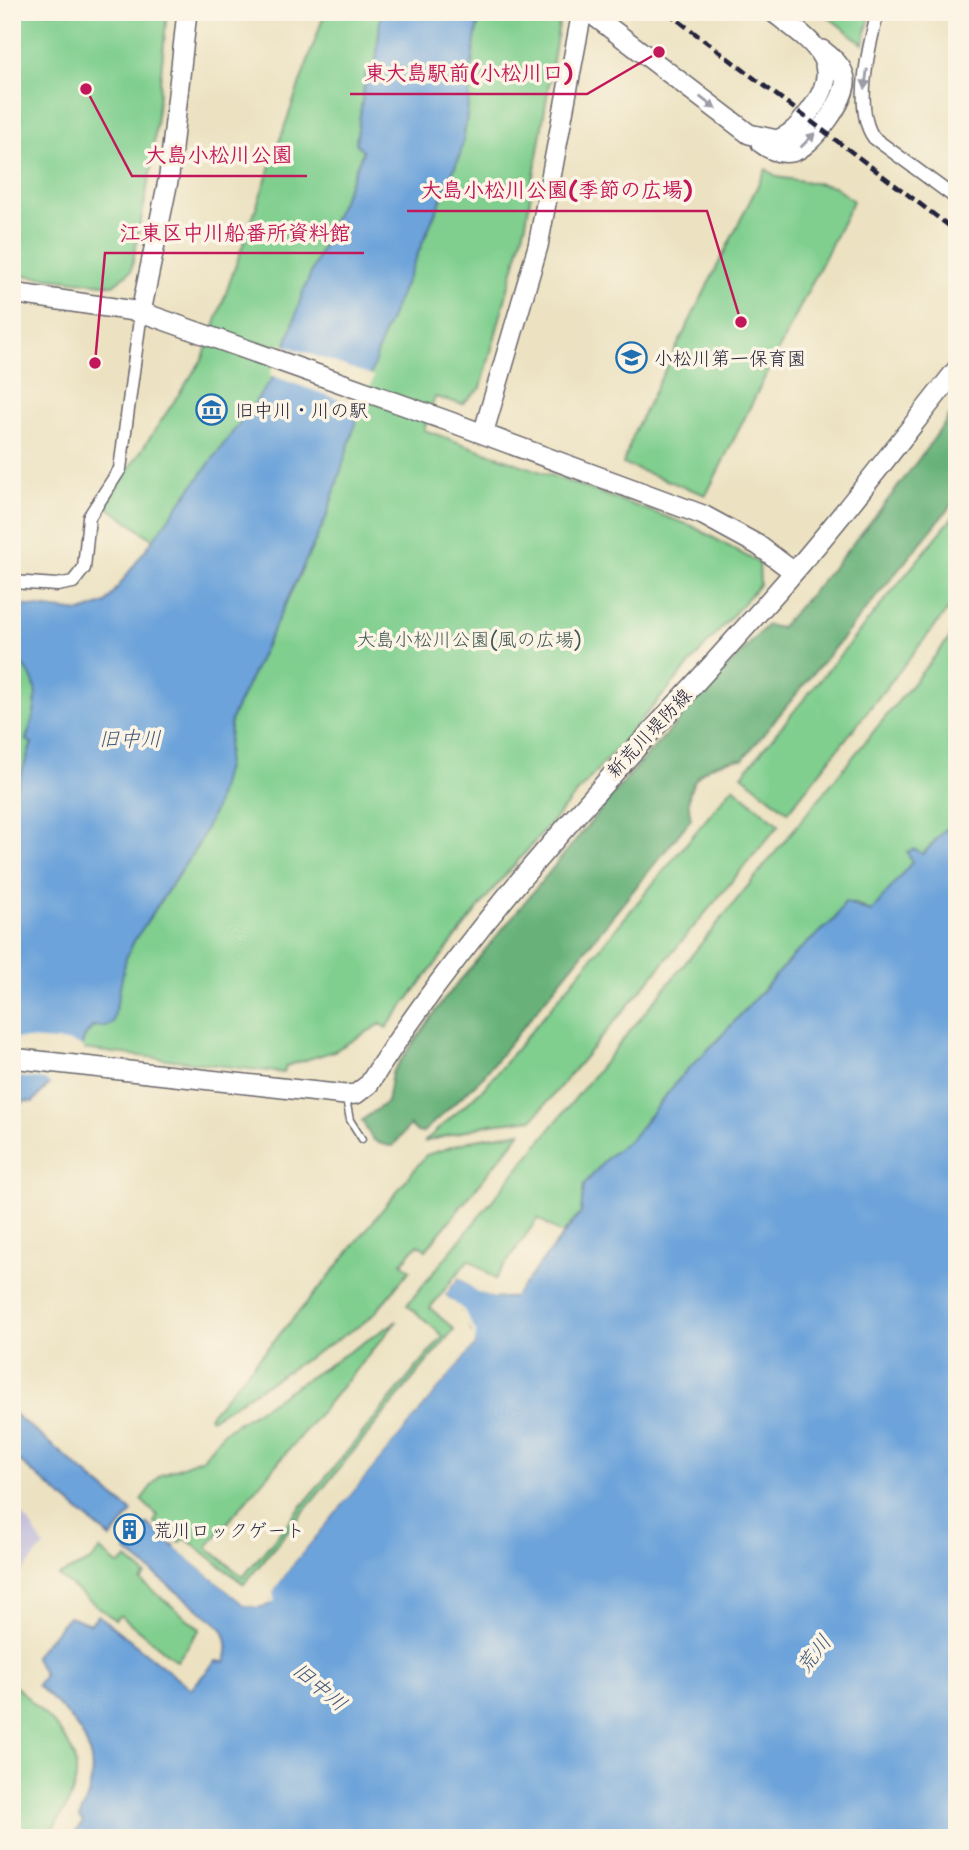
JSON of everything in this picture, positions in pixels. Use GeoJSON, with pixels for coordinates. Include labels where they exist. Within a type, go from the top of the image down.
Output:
{"type":"FeatureCollection","features":[{"type":"Feature","properties":{"kind":"street"},"geometry":{"type":"LineString","coordinates":[[12,582],[57,585],[72,582],[84,568],[89,517],[120,469],[141,312],[169,176],[187,12]]}},
{"type":"Feature","properties":{"kind":"street"},"geometry":{"type":"LineString","coordinates":[[483,434],[538,246],[582,12]]}},
{"type":"Feature","properties":{"kind":"street"},"geometry":{"type":"LineString","coordinates":[[589,12],[749,134],[777,140],[787,136],[824,93],[827,66],[808,38],[773,12]]}},
{"type":"Feature","properties":{"kind":"street"},"geometry":{"type":"LineString","coordinates":[[878,12],[864,102],[866,128],[874,138],[957,199]]}},
{"type":"Feature","properties":{"kind":"street"},"geometry":{"type":"LineString","coordinates":[[12,293],[141,312],[428,414],[703,515],[758,545],[794,572]]}},
{"type":"Feature","properties":{"kind":"street","name":"新荒川堤防線"},"geometry":{"type":"LineString","coordinates":[[345,1095],[356,1094],[369,1084],[408,1025],[536,861],[794,572],[957,369]]}},
{"type":"Feature","properties":{"kind":"street"},"geometry":{"type":"LineString","coordinates":[[12,1058],[345,1095]]}},
{"type":"Feature","properties":{"kind":"lane"},"geometry":{"type":"LineString","coordinates":[[345,1095],[350,1120],[362,1139]]}},
{"type":"Feature","properties":{"kind":"shaded area"},"geometry":{"type":"Polygon","coordinates":[[[12,1506],[28,1521],[44,1546],[12,1585],[12,1506]]]}},
{"type":"Feature","properties":{"kind":"green space"},"geometry":{"type":"Polygon","coordinates":[[[12,12],[167,12],[152,164],[131,271],[113,285],[12,274],[12,12]]]}},
{"type":"Feature","properties":{"kind":"green space"},"geometry":{"type":"Polygon","coordinates":[[[325,12],[381,12],[376,63],[366,73],[356,143],[363,151],[303,292],[278,371],[154,540],[105,505],[203,358],[325,12]]]}},
{"type":"Feature","properties":{"kind":"green space","name":"大島小松川公園(風の広場)"},"geometry":{"type":"Polygon","coordinates":[[[481,12],[561,12],[526,223],[481,388],[462,404],[435,397],[424,430],[692,526],[759,563],[760,584],[495,887],[386,1028],[381,1024],[334,1051],[286,1066],[284,1073],[81,1049],[91,1029],[111,1019],[126,958],[134,941],[198,845],[226,766],[231,719],[326,518],[383,335],[460,155],[481,12]]]}},
{"type":"Feature","properties":{"kind":"green space"},"geometry":{"type":"Polygon","coordinates":[[[822,12],[871,12],[863,44],[822,12]]]}},
{"type":"Feature","properties":{"kind":"green space"},"geometry":{"type":"Polygon","coordinates":[[[766,169],[777,177],[834,186],[853,201],[706,495],[623,464],[635,430],[766,169]]]}},
{"type":"Feature","properties":{"kind":"green space"},"geometry":{"type":"Polygon","coordinates":[[[957,406],[957,498],[743,759],[718,764],[699,775],[690,793],[691,819],[481,1079],[422,1133],[410,1125],[393,1146],[377,1142],[362,1120],[387,1102],[392,1073],[443,1001],[637,766],[767,625],[780,628],[827,575],[894,492],[957,406]]]}},
{"type":"Feature","properties":{"kind":"green space"},"geometry":{"type":"Polygon","coordinates":[[[957,512],[957,598],[788,812],[742,775],[957,512]]]}},
{"type":"Feature","properties":{"kind":"green space"},"geometry":{"type":"Polygon","coordinates":[[[957,629],[957,817],[871,912],[859,905],[845,902],[834,920],[795,954],[717,1041],[684,1073],[631,1139],[608,1157],[584,1185],[581,1213],[562,1234],[538,1218],[495,1279],[469,1259],[430,1308],[454,1329],[244,1584],[185,1538],[180,1543],[154,1522],[158,1516],[141,1500],[160,1475],[203,1458],[224,1432],[397,1321],[207,1547],[243,1577],[443,1336],[407,1305],[957,629]]]}},
{"type":"Feature","properties":{"kind":"green space"},"geometry":{"type":"Polygon","coordinates":[[[12,657],[30,675],[36,695],[26,739],[32,742],[13,801],[12,657]]]}},
{"type":"Feature","properties":{"kind":"green space"},"geometry":{"type":"Polygon","coordinates":[[[733,787],[779,825],[533,1119],[491,1124],[424,1142],[485,1087],[733,787]]]}},
{"type":"Feature","properties":{"kind":"green space"},"geometry":{"type":"Polygon","coordinates":[[[521,1132],[426,1250],[418,1244],[402,1263],[410,1270],[374,1314],[211,1419],[209,1416],[323,1284],[426,1155],[476,1139],[521,1132]]]}},
{"type":"Feature","properties":{"kind":"green space"},"geometry":{"type":"Polygon","coordinates":[[[100,1550],[119,1565],[127,1559],[146,1575],[141,1581],[200,1629],[177,1661],[120,1615],[115,1620],[58,1576],[91,1561],[100,1550]]]}},
{"type":"Feature","properties":{"kind":"green space"},"geometry":{"type":"Polygon","coordinates":[[[12,1683],[50,1720],[73,1753],[76,1771],[73,1790],[63,1812],[45,1838],[12,1838],[12,1683]]]}},
{"type":"Feature","properties":{"kind":"water","name":"旧中川"},"geometry":{"type":"Polygon","coordinates":[[[381,12],[481,12],[460,155],[383,335],[326,518],[231,719],[226,766],[215,809],[198,845],[134,941],[126,958],[113,1022],[106,1027],[93,1026],[84,1038],[81,1049],[33,1102],[26,1101],[12,1109],[12,801],[32,743],[26,740],[36,695],[30,675],[12,657],[12,604],[81,612],[106,603],[278,371],[303,292],[363,152],[356,143],[366,73],[376,63],[381,12]]]}},
{"type":"Feature","properties":{"kind":"water","name":"荒川"},"geometry":{"type":"Polygon","coordinates":[[[957,817],[957,1838],[71,1838],[83,1822],[79,1818],[92,1777],[91,1759],[78,1728],[37,1685],[44,1675],[34,1656],[69,1616],[90,1624],[98,1615],[191,1689],[216,1661],[225,1662],[227,1644],[221,1627],[126,1551],[147,1524],[245,1605],[262,1607],[271,1604],[272,1592],[292,1565],[475,1344],[465,1316],[445,1295],[459,1277],[478,1291],[492,1297],[514,1296],[581,1213],[584,1185],[608,1157],[631,1139],[684,1073],[717,1041],[795,954],[834,920],[845,902],[871,912],[912,862],[907,852],[914,849],[923,854],[957,817]]]}},
{"type":"Feature","properties":{"kind":"water"},"geometry":{"type":"Polygon","coordinates":[[[12,1412],[132,1512],[111,1538],[12,1455],[12,1412]]]}},
{"type":"Feature","properties":{"kind":"pier"},"geometry":{"type":"Polygon","coordinates":[[[281,344],[374,376],[363,408],[270,375],[281,344]]]}},
{"type":"Feature","properties":{"kind":"pier"},"geometry":{"type":"Polygon","coordinates":[[[12,1038],[71,1042],[85,1048],[51,1085],[45,1080],[12,1076],[12,1038]]]}},
{"type":"Feature","properties":{"kind":"pier"},"geometry":{"type":"Polygon","coordinates":[[[559,1232],[562,1234],[514,1296],[494,1298],[477,1292],[459,1277],[445,1295],[464,1310],[476,1332],[475,1344],[292,1565],[273,1592],[275,1602],[258,1607],[245,1605],[175,1548],[177,1546],[246,1602],[258,1604],[271,1600],[269,1590],[290,1563],[472,1342],[472,1332],[461,1312],[442,1296],[457,1275],[461,1274],[479,1289],[496,1295],[512,1293],[559,1232]]]}},
{"type":"Feature","properties":{"kind":"railway"},"geometry":{"type":"LineString","coordinates":[[667,12],[957,232]]}},
{"type":"Feature","properties":{"kind":"place","name":"東大島駅前(小松川口)"},"geometry":{"type":"Point","coordinates":[659,52]}},
{"type":"Feature","properties":{"kind":"place","name":"大島小松川公園"},"geometry":{"type":"Point","coordinates":[86,89]}},
{"type":"Feature","properties":{"kind":"place","name":"大島小松川公園(季節の広場)"},"geometry":{"type":"Point","coordinates":[741,322]}},
{"type":"Feature","properties":{"kind":"place","name":"小松川第一保育園"},"geometry":{"type":"Point","coordinates":[631,358]}},
{"type":"Feature","properties":{"kind":"place","name":"江東区中川船番所資料館"},"geometry":{"type":"Point","coordinates":[95,363]}},
{"type":"Feature","properties":{"kind":"place","name":"旧中川・川の駅"},"geometry":{"type":"Point","coordinates":[212,410]}},
{"type":"Feature","properties":{"kind":"place","name":"荒川ロックゲート"},"geometry":{"type":"Point","coordinates":[130,1530]}}]}
